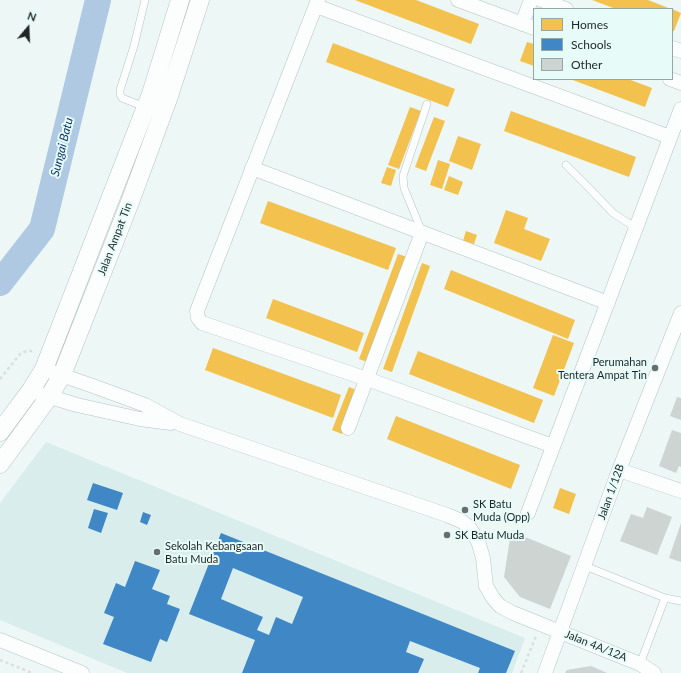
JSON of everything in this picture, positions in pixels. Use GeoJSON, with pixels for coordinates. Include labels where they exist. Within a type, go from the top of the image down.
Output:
{"type":"FeatureCollection","features":[{"type":"Feature","properties":{"kind":"street","name":"Jalan Ampat Tin"},"geometry":{"type":"LineString","coordinates":[[0,432],[31,390],[47,363],[151,94],[180,0]]}},
{"type":"Feature","properties":{"kind":"street","name":"Jalan Ampat Tin"},"geometry":{"type":"LineString","coordinates":[[0,464],[49,397],[62,376],[166,107],[200,0]]}},
{"type":"Feature","properties":{"kind":"street"},"geometry":{"type":"LineString","coordinates":[[458,0],[528,26],[531,0]]}},
{"type":"Feature","properties":{"kind":"street"},"geometry":{"type":"LineString","coordinates":[[541,0],[563,8]]}},
{"type":"Feature","properties":{"kind":"street"},"geometry":{"type":"LineString","coordinates":[[553,446],[367,379],[202,323],[198,318],[197,311],[317,3],[670,137]]}},
{"type":"Feature","properties":{"kind":"street"},"geometry":{"type":"LineString","coordinates":[[528,513],[681,109]]}},
{"type":"Feature","properties":{"kind":"street"},"geometry":{"type":"LineString","coordinates":[[252,168],[608,303]]}},
{"type":"Feature","properties":{"kind":"street"},"geometry":{"type":"LineString","coordinates":[[348,428],[422,233]]}},
{"type":"Feature","properties":{"kind":"street","name":"Jalan 1/12B"},"geometry":{"type":"LineString","coordinates":[[545,673],[619,470],[681,313]]}},
{"type":"Feature","properties":{"kind":"street"},"geometry":{"type":"LineString","coordinates":[[47,363],[62,376],[145,405],[180,424]]}},
{"type":"Feature","properties":{"kind":"street"},"geometry":{"type":"LineString","coordinates":[[31,390],[77,405],[140,419],[180,424]]}},
{"type":"Feature","properties":{"kind":"street","name":"Jalan 4A/12A"},"geometry":{"type":"LineString","coordinates":[[180,424],[461,521],[469,527],[478,541],[483,558],[486,586],[500,606],[513,613],[640,664],[654,673]]}},
{"type":"Feature","properties":{"kind":"street"},"geometry":{"type":"LineString","coordinates":[[619,470],[681,491]]}},
{"type":"Feature","properties":{"kind":"street"},"geometry":{"type":"LineString","coordinates":[[0,640],[82,673]]}},
{"type":"Feature","properties":{"kind":"lane"},"geometry":{"type":"LineString","coordinates":[[145,0],[120,94],[122,98],[146,107]]}},
{"type":"Feature","properties":{"kind":"lane"},"geometry":{"type":"LineString","coordinates":[[422,233],[404,188],[403,176],[426,104]]}},
{"type":"Feature","properties":{"kind":"lane"},"geometry":{"type":"LineString","coordinates":[[566,165],[613,213],[636,228]]}},
{"type":"Feature","properties":{"kind":"lane"},"geometry":{"type":"LineString","coordinates":[[585,566],[665,598],[681,601]]}},
{"type":"Feature","properties":{"kind":"lane"},"geometry":{"type":"LineString","coordinates":[[640,664],[665,598]]}},
{"type":"Feature","properties":{"kind":"path"},"geometry":{"type":"LineString","coordinates":[[0,379],[18,356],[24,351],[33,351],[47,363]]}},
{"type":"Feature","properties":{"kind":"path"},"geometry":{"type":"LineString","coordinates":[[521,673],[540,624]]}},
{"type":"Feature","properties":{"kind":"path"},"geometry":{"type":"LineString","coordinates":[[0,660],[32,673]]}},
{"type":"Feature","properties":{"kind":"shaded area","name":"Sekolah Kebangsaan Batu Muda"},"geometry":{"type":"Polygon","coordinates":[[[46,442],[525,638],[512,673],[127,673],[0,620],[0,503],[46,442]]]}},
{"type":"Feature","properties":{"kind":"building: Homes"},"geometry":{"type":"Polygon","coordinates":[[[355,0],[416,0],[479,24],[471,44],[355,0]]]}},
{"type":"Feature","properties":{"kind":"building: Homes"},"geometry":{"type":"Polygon","coordinates":[[[592,0],[648,0],[668,8],[613,8],[592,0]]]}},
{"type":"Feature","properties":{"kind":"building: Homes"},"geometry":{"type":"Polygon","coordinates":[[[673,9],[681,13],[673,31],[673,9]]]}},
{"type":"Feature","properties":{"kind":"building: Homes"},"geometry":{"type":"Polygon","coordinates":[[[527,42],[533,44],[533,66],[520,61],[527,42]]]}},
{"type":"Feature","properties":{"kind":"building: Homes"},"geometry":{"type":"Polygon","coordinates":[[[333,43],[455,89],[448,107],[326,62],[333,43]]]}},
{"type":"Feature","properties":{"kind":"building: Homes"},"geometry":{"type":"Polygon","coordinates":[[[573,80],[631,80],[652,88],[645,107],[573,80]]]}},
{"type":"Feature","properties":{"kind":"building: Homes"},"geometry":{"type":"Polygon","coordinates":[[[410,107],[421,111],[399,169],[388,165],[410,107]]]}},
{"type":"Feature","properties":{"kind":"building: Homes"},"geometry":{"type":"Polygon","coordinates":[[[511,111],[636,157],[629,177],[504,131],[511,111]]]}},
{"type":"Feature","properties":{"kind":"building: Homes"},"geometry":{"type":"Polygon","coordinates":[[[434,117],[445,121],[426,171],[415,167],[434,117]]]}},
{"type":"Feature","properties":{"kind":"building: Homes"},"geometry":{"type":"Polygon","coordinates":[[[458,136],[481,144],[472,170],[449,161],[458,136]]]}},
{"type":"Feature","properties":{"kind":"building: Homes"},"geometry":{"type":"Polygon","coordinates":[[[438,160],[450,164],[442,189],[430,185],[438,160]]]}},
{"type":"Feature","properties":{"kind":"building: Homes"},"geometry":{"type":"Polygon","coordinates":[[[387,167],[396,170],[391,186],[381,183],[387,167]]]}},
{"type":"Feature","properties":{"kind":"building: Homes"},"geometry":{"type":"Polygon","coordinates":[[[449,176],[463,182],[458,195],[444,190],[449,176]]]}},
{"type":"Feature","properties":{"kind":"building: Homes"},"geometry":{"type":"Polygon","coordinates":[[[268,201],[396,248],[388,270],[260,223],[268,201]]]}},
{"type":"Feature","properties":{"kind":"building: Homes"},"geometry":{"type":"Polygon","coordinates":[[[506,210],[528,218],[524,229],[550,239],[541,261],[494,243],[506,210]]]}},
{"type":"Feature","properties":{"kind":"building: Homes"},"geometry":{"type":"Polygon","coordinates":[[[466,231],[477,235],[474,244],[463,241],[466,231]]]}},
{"type":"Feature","properties":{"kind":"building: Homes"},"geometry":{"type":"Polygon","coordinates":[[[398,254],[407,257],[367,362],[359,359],[398,254]]]}},
{"type":"Feature","properties":{"kind":"building: Homes"},"geometry":{"type":"Polygon","coordinates":[[[422,263],[430,266],[392,372],[383,369],[422,263]]]}},
{"type":"Feature","properties":{"kind":"building: Homes"},"geometry":{"type":"Polygon","coordinates":[[[451,270],[575,320],[568,339],[444,289],[451,270]]]}},
{"type":"Feature","properties":{"kind":"building: Homes"},"geometry":{"type":"Polygon","coordinates":[[[273,299],[364,333],[357,352],[266,318],[273,299]]]}},
{"type":"Feature","properties":{"kind":"building: Homes"},"geometry":{"type":"Polygon","coordinates":[[[553,335],[574,343],[554,396],[533,388],[553,335]]]}},
{"type":"Feature","properties":{"kind":"building: Homes"},"geometry":{"type":"Polygon","coordinates":[[[213,348],[341,395],[333,418],[205,370],[213,348]]]}},
{"type":"Feature","properties":{"kind":"building: Homes"},"geometry":{"type":"Polygon","coordinates":[[[418,351],[543,400],[534,423],[409,374],[418,351]]]}},
{"type":"Feature","properties":{"kind":"building: Homes"},"geometry":{"type":"Polygon","coordinates":[[[349,387],[359,391],[342,434],[332,430],[349,387]]]}},
{"type":"Feature","properties":{"kind":"building: Homes"},"geometry":{"type":"Polygon","coordinates":[[[396,416],[520,465],[511,489],[387,439],[396,416]]]}},
{"type":"Feature","properties":{"kind":"building: Homes"},"geometry":{"type":"Polygon","coordinates":[[[560,488],[576,494],[569,514],[553,508],[560,488]]]}},
{"type":"Feature","properties":{"kind":"building: Schools"},"geometry":{"type":"Polygon","coordinates":[[[93,483],[123,493],[117,510],[87,500],[93,483]]]}},
{"type":"Feature","properties":{"kind":"building: Schools"},"geometry":{"type":"Polygon","coordinates":[[[94,509],[108,513],[101,533],[88,528],[94,509]]]}},
{"type":"Feature","properties":{"kind":"building: Schools"},"geometry":{"type":"Polygon","coordinates":[[[143,512],[151,515],[147,525],[140,522],[143,512]]]}},
{"type":"Feature","properties":{"kind":"building: Schools"},"geometry":{"type":"Polygon","coordinates":[[[221,533],[515,651],[506,673],[478,673],[480,668],[410,641],[406,652],[424,659],[418,673],[242,673],[255,640],[189,614],[221,533]],[[233,568],[221,599],[263,617],[257,630],[269,635],[276,617],[292,624],[303,597],[233,568]]]}},
{"type":"Feature","properties":{"kind":"building: Schools"},"geometry":{"type":"Polygon","coordinates":[[[135,561],[160,570],[152,589],[170,596],[167,604],[180,609],[167,642],[160,639],[151,662],[103,644],[114,617],[104,613],[116,583],[125,587],[135,561]]]}},
{"type":"Feature","properties":{"kind":"building: Other"},"geometry":{"type":"Polygon","coordinates":[[[677,397],[681,398],[681,420],[670,416],[677,397]]]}},
{"type":"Feature","properties":{"kind":"building: Other"},"geometry":{"type":"Polygon","coordinates":[[[672,430],[681,433],[681,467],[679,466],[676,473],[659,466],[672,430]]]}},
{"type":"Feature","properties":{"kind":"building: Other"},"geometry":{"type":"Polygon","coordinates":[[[647,507],[672,517],[657,555],[620,541],[631,514],[643,518],[647,507]]]}},
{"type":"Feature","properties":{"kind":"building: Other"},"geometry":{"type":"Polygon","coordinates":[[[681,523],[681,562],[669,558],[681,523]]]}},
{"type":"Feature","properties":{"kind":"building: Other"},"geometry":{"type":"Polygon","coordinates":[[[523,536],[571,556],[550,609],[520,597],[504,577],[510,538],[523,536]]]}},
{"type":"Feature","properties":{"kind":"building: Other"},"geometry":{"type":"Polygon","coordinates":[[[591,666],[607,673],[565,673],[567,670],[591,666]]]}},
{"type":"Feature","properties":{"kind":"waterway","name":"Sungai Batu"},"geometry":{"type":"LineString","coordinates":[[0,283],[42,229],[98,0]]}},
{"type":"Feature","properties":{"kind":"place","name":"Perumahan Tentera Ampat Tin"},"geometry":{"type":"Point","coordinates":[655,368]}},
{"type":"Feature","properties":{"kind":"place","name":"SK Batu Muda (Opp)"},"geometry":{"type":"Point","coordinates":[465,510]}},
{"type":"Feature","properties":{"kind":"place","name":"SK Batu Muda"},"geometry":{"type":"Point","coordinates":[447,535]}},
{"type":"Feature","properties":{"kind":"place","name":"Sekolah Kebangsaan Batu Muda"},"geometry":{"type":"Point","coordinates":[157,552]}}]}
